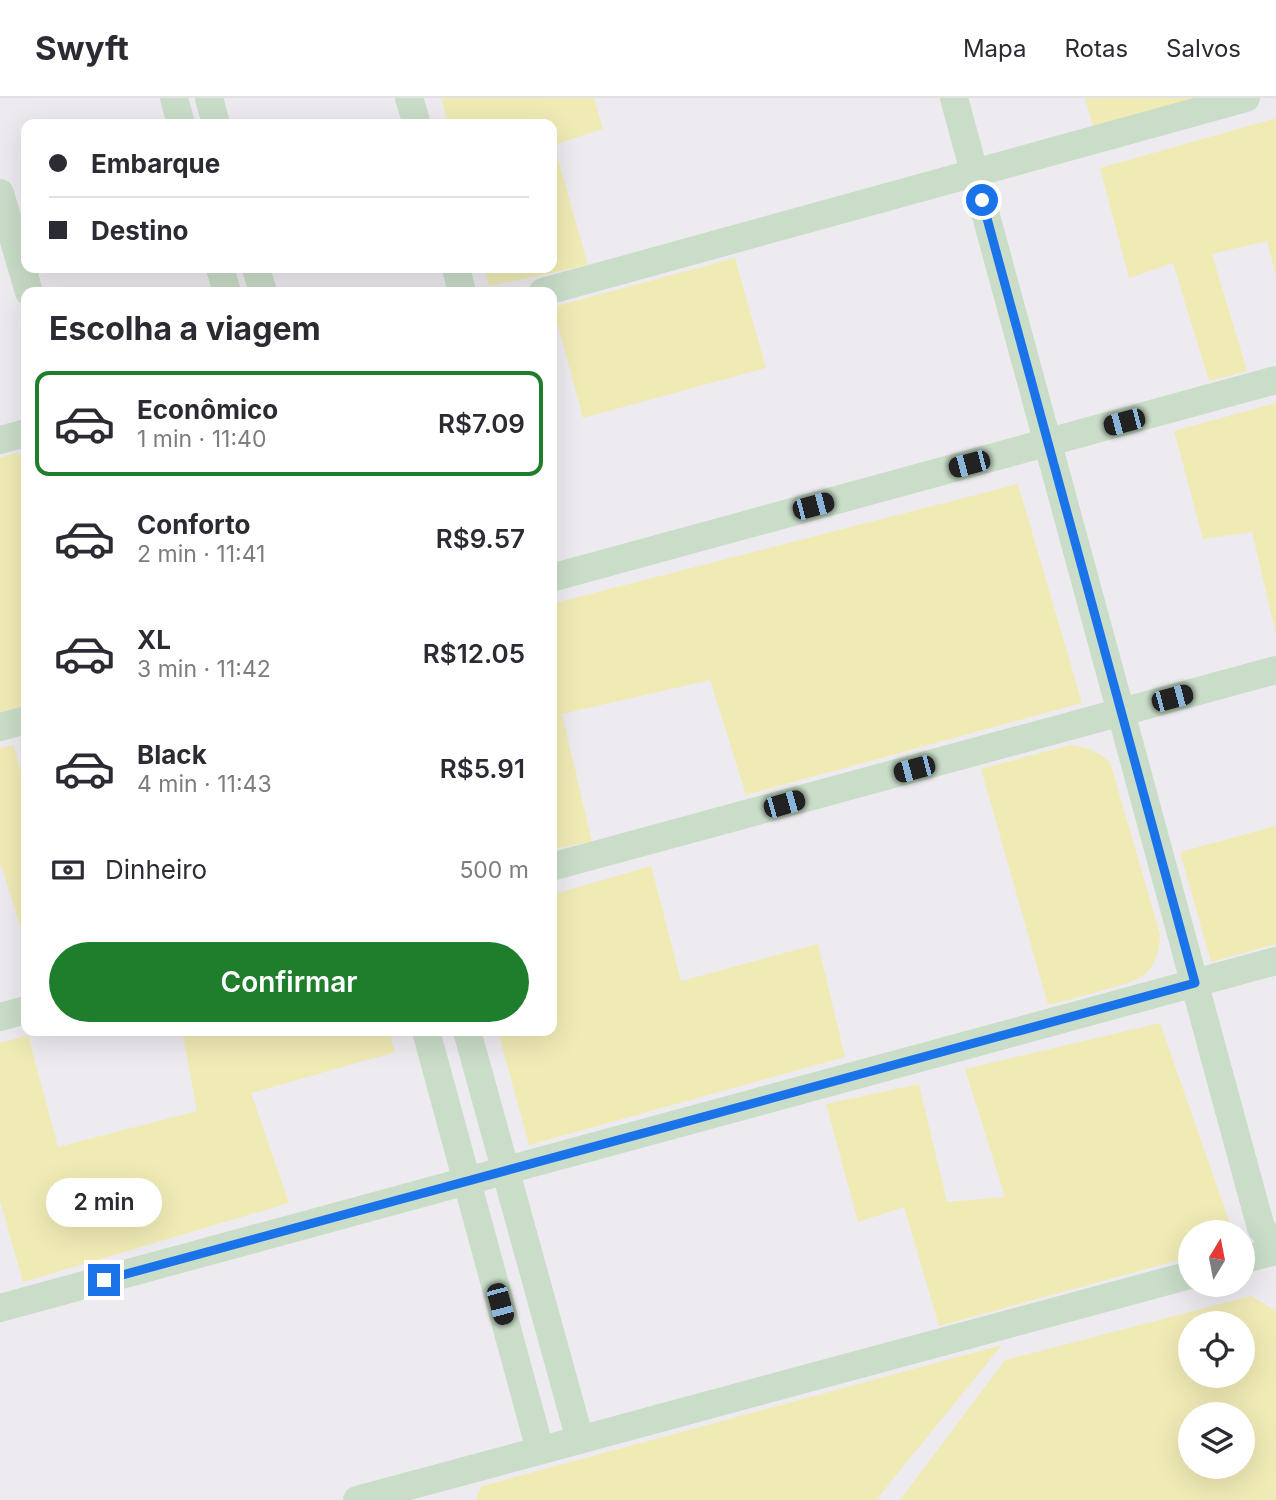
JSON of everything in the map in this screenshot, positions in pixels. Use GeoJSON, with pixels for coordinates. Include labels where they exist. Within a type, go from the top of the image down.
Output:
{"type":"FeatureCollection","features":[{"type":"Feature","properties":{"kind":"street"},"geometry":{"type":"LineString","coordinates":[[174,98],[180,119]]}},
{"type":"Feature","properties":{"kind":"street"},"geometry":{"type":"LineString","coordinates":[[209,98],[215,119]]}},
{"type":"Feature","properties":{"kind":"street"},"geometry":{"type":"LineString","coordinates":[[409,98],[415,119]]}},
{"type":"Feature","properties":{"kind":"street"},"geometry":{"type":"LineString","coordinates":[[954,98],[1261,1228],[1276,1249],[1255,1256]]}},
{"type":"Feature","properties":{"kind":"street"},"geometry":{"type":"LineString","coordinates":[[557,288],[1247,98]]}},
{"type":"Feature","properties":{"kind":"street"},"geometry":{"type":"LineString","coordinates":[[0,193],[21,265]]}},
{"type":"Feature","properties":{"kind":"street"},"geometry":{"type":"LineString","coordinates":[[557,576],[1276,380]]}},
{"type":"Feature","properties":{"kind":"street"},"geometry":{"type":"LineString","coordinates":[[0,440],[21,434]]}},
{"type":"Feature","properties":{"kind":"street"},"geometry":{"type":"LineString","coordinates":[[557,865],[1276,670]]}},
{"type":"Feature","properties":{"kind":"street"},"geometry":{"type":"LineString","coordinates":[[0,727],[21,721]]}},
{"type":"Feature","properties":{"kind":"street"},"geometry":{"type":"LineString","coordinates":[[0,1308],[1276,961]]}},
{"type":"Feature","properties":{"kind":"street"},"geometry":{"type":"LineString","coordinates":[[0,1017],[21,1011]]}},
{"type":"Feature","properties":{"kind":"street"},"geometry":{"type":"LineString","coordinates":[[427,1036],[540,1450]]}},
{"type":"Feature","properties":{"kind":"street"},"geometry":{"type":"LineString","coordinates":[[468,1036],[580,1440]]}},
{"type":"Feature","properties":{"kind":"street"},"geometry":{"type":"LineString","coordinates":[[357,1500],[1178,1278]]}},
{"type":"Feature","properties":{"kind":"shaded area"},"geometry":{"type":"Polygon","coordinates":[[[441,98],[594,98],[603,129],[557,144],[557,119],[447,119],[441,98]]]}},
{"type":"Feature","properties":{"kind":"shaded area"},"geometry":{"type":"Polygon","coordinates":[[[1085,98],[1201,98],[1093,127],[1085,98]]]}},
{"type":"Feature","properties":{"kind":"shaded area"},"geometry":{"type":"Polygon","coordinates":[[[1276,118],[1276,275],[1267,241],[1212,254],[1247,371],[1209,381],[1173,263],[1129,278],[1100,168],[1276,118]]]}},
{"type":"Feature","properties":{"kind":"shaded area"},"geometry":{"type":"Polygon","coordinates":[[[557,156],[588,265],[557,272],[557,156]]]}},
{"type":"Feature","properties":{"kind":"shaded area"},"geometry":{"type":"Polygon","coordinates":[[[735,258],[766,368],[583,418],[557,322],[557,306],[735,258]]]}},
{"type":"Feature","properties":{"kind":"shaded area"},"geometry":{"type":"Polygon","coordinates":[[[485,273],[550,273],[489,286],[485,273]]]}},
{"type":"Feature","properties":{"kind":"shaded area"},"geometry":{"type":"Polygon","coordinates":[[[1276,403],[1276,634],[1252,532],[1203,539],[1174,431],[1276,403]]]}},
{"type":"Feature","properties":{"kind":"shaded area"},"geometry":{"type":"Polygon","coordinates":[[[16,453],[21,455],[21,707],[0,712],[0,458],[16,453]]]}},
{"type":"Feature","properties":{"kind":"shaded area"},"geometry":{"type":"Polygon","coordinates":[[[1018,484],[1082,703],[746,795],[710,680],[562,714],[592,842],[557,848],[557,602],[1018,484]]]}},
{"type":"Feature","properties":{"kind":"shaded area"},"geometry":{"type":"Polygon","coordinates":[[[13,745],[21,772],[21,930],[0,867],[0,748],[13,745]]]}},
{"type":"Feature","properties":{"kind":"shaded area"},"geometry":{"type":"Polygon","coordinates":[[[1070,745],[1092,750],[1110,762],[1160,934],[1159,949],[1150,969],[1135,980],[1048,1005],[981,769],[1070,745]]]}},
{"type":"Feature","properties":{"kind":"shaded area"},"geometry":{"type":"Polygon","coordinates":[[[1276,826],[1276,944],[1211,962],[1180,852],[1276,826]]]}},
{"type":"Feature","properties":{"kind":"shaded area"},"geometry":{"type":"Polygon","coordinates":[[[651,866],[681,981],[818,944],[845,1057],[529,1145],[499,1036],[557,1036],[557,893],[651,866]]]}},
{"type":"Feature","properties":{"kind":"shaded area"},"geometry":{"type":"Polygon","coordinates":[[[1160,1023],[1229,1220],[1178,1220],[1178,1260],[939,1326],[904,1207],[858,1222],[826,1104],[919,1084],[947,1202],[1005,1197],[965,1069],[1160,1023]]]}},
{"type":"Feature","properties":{"kind":"shaded area"},"geometry":{"type":"Polygon","coordinates":[[[28,1036],[58,1147],[197,1111],[183,1036],[390,1036],[395,1052],[251,1093],[289,1203],[23,1282],[0,1201],[0,1043],[28,1036]]]}},
{"type":"Feature","properties":{"kind":"shaded area"},"geometry":{"type":"Polygon","coordinates":[[[1253,1297],[1276,1311],[1276,1500],[900,1500],[1005,1360],[1178,1315],[1178,1388],[1255,1388],[1255,1311],[1193,1311],[1253,1297]]]}},
{"type":"Feature","properties":{"kind":"shaded area"},"geometry":{"type":"Polygon","coordinates":[[[1002,1345],[876,1500],[475,1500],[482,1486],[1002,1345]]]}},
{"type":"Feature","properties":{"kind":"route"},"geometry":{"type":"LineString","coordinates":[[104,1280],[1195,983],[982,200]]}}]}
